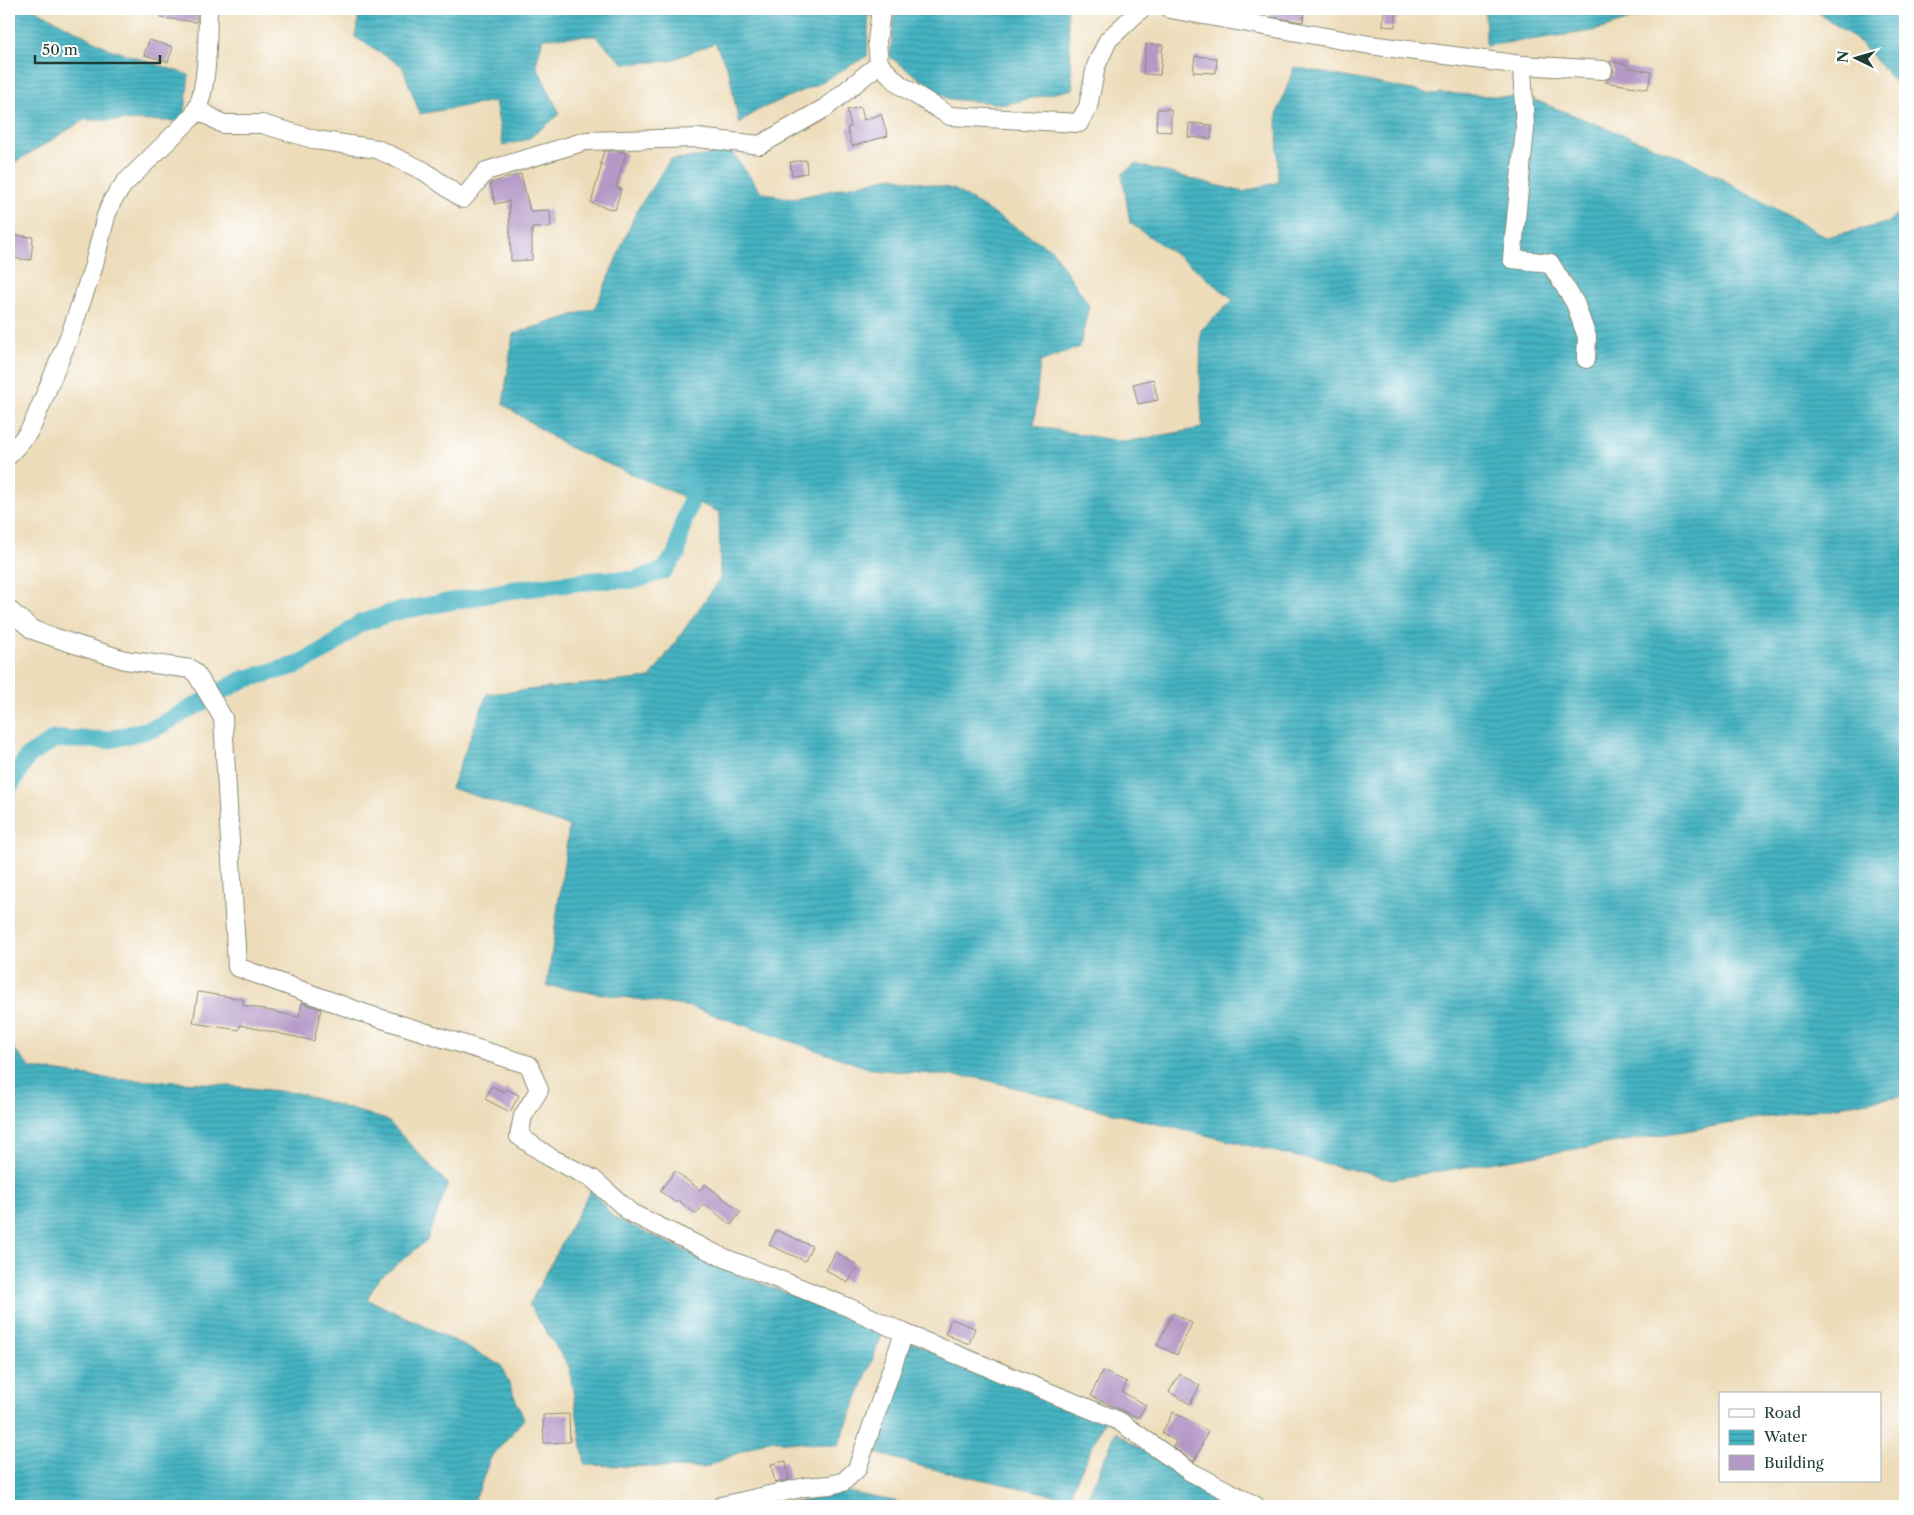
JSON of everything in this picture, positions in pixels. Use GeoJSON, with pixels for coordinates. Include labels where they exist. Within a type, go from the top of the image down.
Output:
{"type":"FeatureCollection","features":[{"type":"Feature","properties":{"kind":"street"},"geometry":{"type":"LineString","coordinates":[[9,455],[33,424],[70,332],[93,268],[106,216],[112,201],[124,184],[192,116],[197,108],[204,82],[208,9]]}},
{"type":"Feature","properties":{"kind":"street"},"geometry":{"type":"LineString","coordinates":[[881,9],[877,42],[879,64],[900,85],[950,116],[1079,123],[1088,107],[1096,66],[1108,40],[1141,9]]}},
{"type":"Feature","properties":{"kind":"street"},"geometry":{"type":"LineString","coordinates":[[1170,9],[1370,45],[1522,65],[1603,70]]}},
{"type":"Feature","properties":{"kind":"street"},"geometry":{"type":"LineString","coordinates":[[197,108],[223,124],[262,124],[316,140],[377,149],[424,171],[463,199],[486,171],[586,141],[697,138],[760,145],[825,108],[879,64]]}},
{"type":"Feature","properties":{"kind":"street"},"geometry":{"type":"LineString","coordinates":[[1522,65],[1525,129],[1512,259],[1550,264],[1575,303],[1587,337],[1586,359]]}},
{"type":"Feature","properties":{"kind":"street"},"geometry":{"type":"LineString","coordinates":[[9,610],[33,630],[125,660],[191,669],[197,675],[223,718],[237,967],[363,1013],[529,1065],[539,1090],[523,1116],[519,1136],[551,1158],[593,1179],[631,1213],[720,1256],[850,1308],[904,1333],[1119,1421],[1189,1472],[1256,1506]]}},
{"type":"Feature","properties":{"kind":"street"},"geometry":{"type":"LineString","coordinates":[[721,1506],[805,1487],[843,1482],[857,1469],[904,1333]]}},
{"type":"Feature","properties":{"kind":"water"},"geometry":{"type":"Polygon","coordinates":[[[9,9],[34,9],[110,49],[189,75],[184,121],[84,120],[9,166],[9,9]]]}},
{"type":"Feature","properties":{"kind":"water"},"geometry":{"type":"Polygon","coordinates":[[[360,9],[869,9],[867,56],[820,83],[756,111],[739,124],[729,72],[715,43],[669,61],[624,64],[595,36],[543,38],[536,65],[560,114],[528,139],[503,146],[495,101],[420,114],[402,66],[355,37],[360,9]]]}},
{"type":"Feature","properties":{"kind":"water"},"geometry":{"type":"Polygon","coordinates":[[[895,9],[1067,9],[1073,89],[1006,104],[948,99],[890,57],[895,9]]]}},
{"type":"Feature","properties":{"kind":"water"},"geometry":{"type":"Polygon","coordinates":[[[1485,9],[1666,9],[1594,31],[1486,46],[1485,9]]]}},
{"type":"Feature","properties":{"kind":"water"},"geometry":{"type":"Polygon","coordinates":[[[1813,9],[1905,9],[1905,94],[1861,43],[1813,9]]]}},
{"type":"Feature","properties":{"kind":"water"},"geometry":{"type":"Polygon","coordinates":[[[1294,67],[1438,95],[1439,93],[1530,98],[1690,161],[1826,237],[1887,223],[1905,207],[1905,1095],[1392,1179],[1136,1119],[978,1078],[871,1069],[691,1007],[547,986],[569,826],[451,788],[487,694],[650,678],[720,579],[719,512],[566,446],[503,404],[513,334],[595,308],[637,210],[670,160],[732,152],[761,192],[791,199],[892,177],[954,189],[1052,250],[1089,305],[1080,347],[1040,362],[1034,426],[1124,442],[1202,428],[1201,330],[1233,300],[1192,266],[1130,223],[1122,174],[1135,164],[1243,192],[1278,182],[1277,114],[1294,67]]]}},
{"type":"Feature","properties":{"kind":"water"},"geometry":{"type":"Polygon","coordinates":[[[9,1044],[31,1068],[111,1079],[203,1083],[297,1093],[387,1120],[448,1184],[427,1240],[378,1280],[367,1299],[501,1365],[524,1419],[490,1459],[477,1495],[470,1506],[9,1506],[9,1044]]]}},
{"type":"Feature","properties":{"kind":"water"},"geometry":{"type":"Polygon","coordinates":[[[591,1189],[613,1217],[738,1275],[885,1328],[838,1446],[768,1440],[704,1468],[585,1465],[569,1367],[529,1305],[591,1189]]]}},
{"type":"Feature","properties":{"kind":"water"},"geometry":{"type":"Polygon","coordinates":[[[907,1340],[1105,1420],[1068,1498],[924,1467],[868,1451],[907,1340]]]}},
{"type":"Feature","properties":{"kind":"water"},"geometry":{"type":"Polygon","coordinates":[[[1116,1432],[1228,1506],[1084,1506],[1116,1432]]]}},
{"type":"Feature","properties":{"kind":"water"},"geometry":{"type":"Polygon","coordinates":[[[848,1492],[920,1506],[777,1506],[848,1492]]]}},
{"type":"Feature","properties":{"kind":"building"},"geometry":{"type":"Polygon","coordinates":[[[161,9],[197,9],[197,22],[161,18],[161,9]]]}},
{"type":"Feature","properties":{"kind":"building"},"geometry":{"type":"Polygon","coordinates":[[[1272,9],[1304,9],[1303,22],[1272,17],[1272,9]]]}},
{"type":"Feature","properties":{"kind":"building"},"geometry":{"type":"Polygon","coordinates":[[[1384,9],[1397,9],[1395,27],[1383,26],[1384,9]]]}},
{"type":"Feature","properties":{"kind":"building"},"geometry":{"type":"Polygon","coordinates":[[[149,40],[173,47],[168,62],[144,55],[149,40]]]}},
{"type":"Feature","properties":{"kind":"building"},"geometry":{"type":"Polygon","coordinates":[[[1146,44],[1163,45],[1160,75],[1143,74],[1146,44]]]}},
{"type":"Feature","properties":{"kind":"building"},"geometry":{"type":"Polygon","coordinates":[[[1195,56],[1217,58],[1216,73],[1193,72],[1195,56]]]}},
{"type":"Feature","properties":{"kind":"building"},"geometry":{"type":"Polygon","coordinates":[[[1610,61],[1627,64],[1627,67],[1651,72],[1648,89],[1605,82],[1612,76],[1614,71],[1610,61]]]}},
{"type":"Feature","properties":{"kind":"building"},"geometry":{"type":"Polygon","coordinates":[[[861,107],[864,120],[881,114],[888,136],[852,146],[847,128],[851,127],[847,110],[861,107]]]}},
{"type":"Feature","properties":{"kind":"building"},"geometry":{"type":"Polygon","coordinates":[[[1157,109],[1171,109],[1171,132],[1156,131],[1157,109]]]}},
{"type":"Feature","properties":{"kind":"building"},"geometry":{"type":"Polygon","coordinates":[[[1189,123],[1212,125],[1211,139],[1188,137],[1189,123]]]}},
{"type":"Feature","properties":{"kind":"building"},"geometry":{"type":"Polygon","coordinates":[[[604,151],[626,153],[616,187],[621,189],[615,210],[591,203],[604,151]]]}},
{"type":"Feature","properties":{"kind":"building"},"geometry":{"type":"Polygon","coordinates":[[[806,160],[807,173],[792,175],[790,162],[806,160]]]}},
{"type":"Feature","properties":{"kind":"building"},"geometry":{"type":"Polygon","coordinates":[[[521,174],[530,211],[550,210],[551,227],[532,228],[532,260],[511,261],[509,201],[495,204],[490,183],[521,174]]]}},
{"type":"Feature","properties":{"kind":"building"},"geometry":{"type":"Polygon","coordinates":[[[9,235],[33,237],[31,260],[9,258],[9,235]]]}},
{"type":"Feature","properties":{"kind":"building"},"geometry":{"type":"Polygon","coordinates":[[[1153,379],[1158,400],[1138,404],[1133,384],[1153,379]]]}},
{"type":"Feature","properties":{"kind":"building"},"geometry":{"type":"Polygon","coordinates":[[[198,992],[243,999],[243,1005],[299,1017],[302,1003],[321,1009],[314,1041],[240,1025],[239,1030],[193,1023],[198,992]]]}},
{"type":"Feature","properties":{"kind":"building"},"geometry":{"type":"Polygon","coordinates":[[[492,1086],[504,1092],[506,1089],[519,1095],[510,1112],[485,1099],[492,1086]]]}},
{"type":"Feature","properties":{"kind":"building"},"geometry":{"type":"Polygon","coordinates":[[[675,1171],[700,1190],[705,1184],[741,1212],[731,1225],[704,1204],[696,1214],[678,1200],[676,1203],[660,1191],[675,1171]]]}},
{"type":"Feature","properties":{"kind":"building"},"geometry":{"type":"Polygon","coordinates":[[[776,1230],[812,1246],[805,1261],[769,1245],[776,1230]]]}},
{"type":"Feature","properties":{"kind":"building"},"geometry":{"type":"Polygon","coordinates":[[[836,1252],[858,1266],[848,1283],[826,1270],[836,1252]]]}},
{"type":"Feature","properties":{"kind":"building"},"geometry":{"type":"Polygon","coordinates":[[[1173,1313],[1192,1323],[1177,1355],[1157,1345],[1173,1313]]]}},
{"type":"Feature","properties":{"kind":"building"},"geometry":{"type":"Polygon","coordinates":[[[951,1319],[975,1328],[969,1344],[945,1334],[951,1319]]]}},
{"type":"Feature","properties":{"kind":"building"},"geometry":{"type":"Polygon","coordinates":[[[1102,1371],[1127,1382],[1122,1392],[1146,1405],[1138,1418],[1091,1396],[1102,1371]]]}},
{"type":"Feature","properties":{"kind":"building"},"geometry":{"type":"Polygon","coordinates":[[[1180,1374],[1200,1386],[1190,1404],[1169,1392],[1180,1374]]]}},
{"type":"Feature","properties":{"kind":"building"},"geometry":{"type":"Polygon","coordinates":[[[1173,1412],[1208,1431],[1194,1462],[1173,1447],[1176,1441],[1162,1433],[1173,1412]]]}},
{"type":"Feature","properties":{"kind":"building"},"geometry":{"type":"Polygon","coordinates":[[[569,1414],[570,1442],[544,1443],[543,1415],[569,1414]]]}},
{"type":"Feature","properties":{"kind":"building"},"geometry":{"type":"Polygon","coordinates":[[[786,1461],[789,1480],[775,1483],[771,1464],[786,1461]]]}},
{"type":"Feature","properties":{"kind":"waterway"},"geometry":{"type":"LineString","coordinates":[[9,787],[28,756],[55,739],[108,740],[155,728],[242,680],[297,665],[327,649],[359,624],[394,612],[512,590],[599,580],[634,580],[663,571],[677,553],[682,527],[693,494],[687,478]]}}]}
